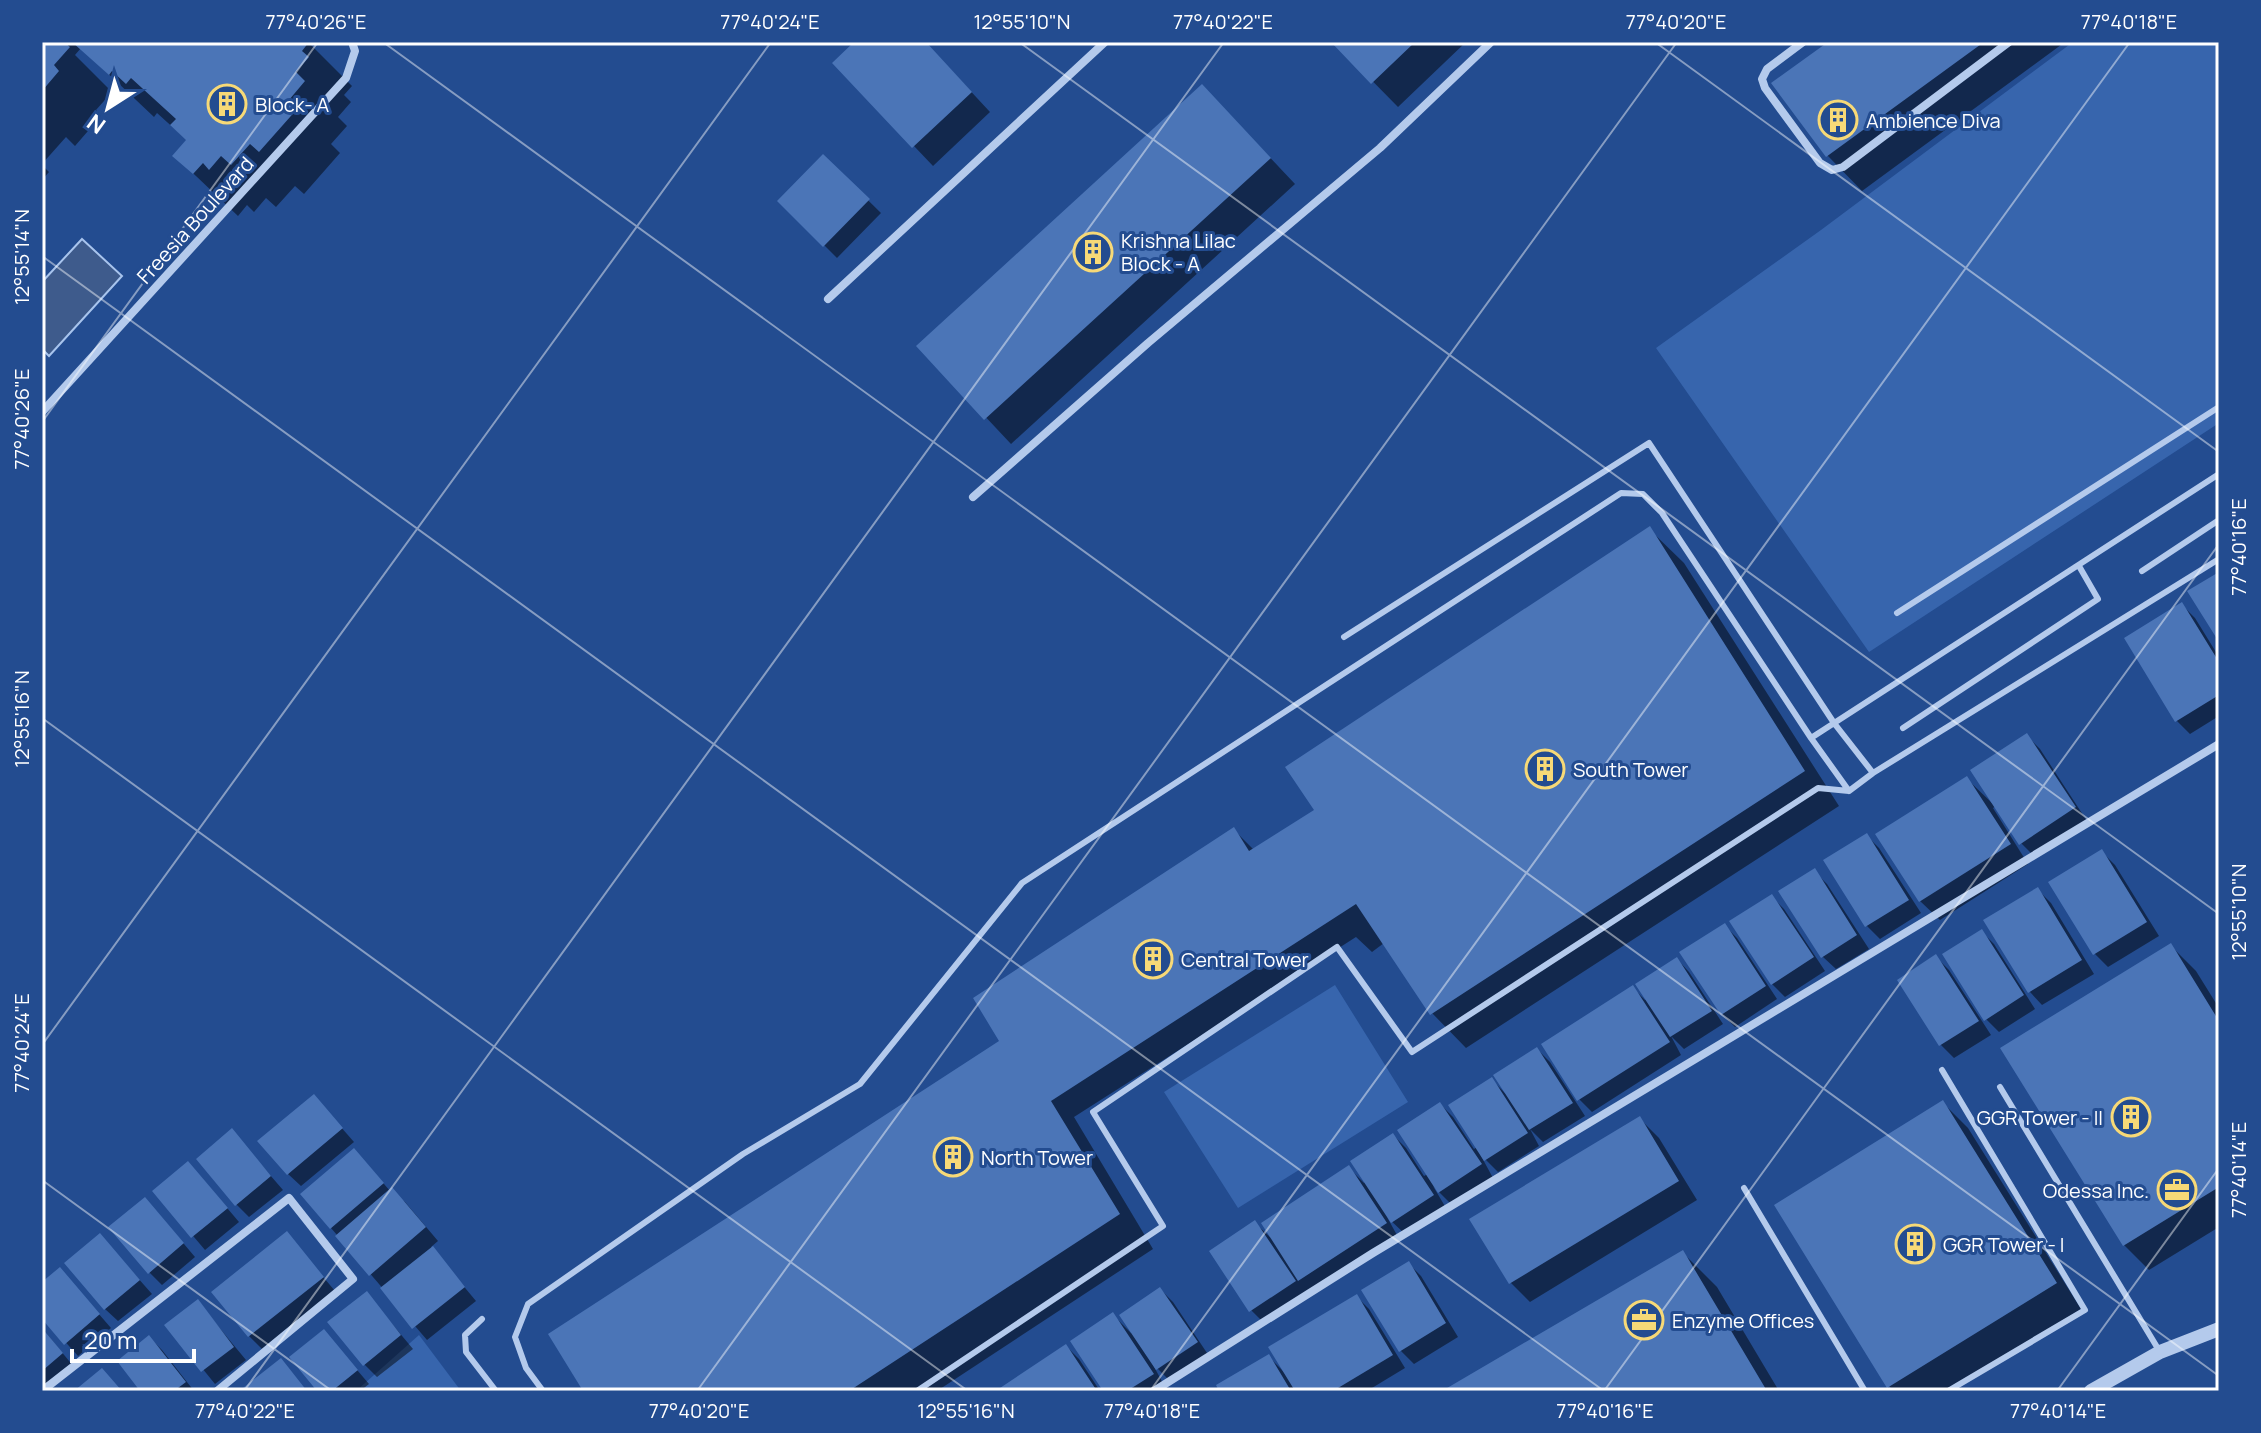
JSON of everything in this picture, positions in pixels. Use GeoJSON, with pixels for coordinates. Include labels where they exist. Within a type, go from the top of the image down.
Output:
{"type":"FeatureCollection","features":[{"type":"Feature","properties":{"kind":"street","name":"Freesia Boulevard"},"geometry":{"type":"LineString","coordinates":[[42,412],[346,78],[355,51],[352,42]]}},
{"type":"Feature","properties":{"kind":"street"},"geometry":{"type":"LineString","coordinates":[[828,299],[1105,42]]}},
{"type":"Feature","properties":{"kind":"street"},"geometry":{"type":"LineString","coordinates":[[973,497],[1148,343],[1380,148],[1491,42]]}},
{"type":"Feature","properties":{"kind":"street"},"geometry":{"type":"LineString","coordinates":[[1803,42],[1767,69],[1762,79],[1765,88],[1820,163],[1832,170],[1843,167],[2009,42]]}},
{"type":"Feature","properties":{"kind":"street"},"geometry":{"type":"LineString","coordinates":[[1154,1391],[1373,1253],[2219,744]]}},
{"type":"Feature","properties":{"kind":"street"},"geometry":{"type":"LineString","coordinates":[[42,1391],[289,1198],[353,1279],[217,1391]]}},
{"type":"Feature","properties":{"kind":"street"},"geometry":{"type":"LineString","coordinates":[[2091,1391],[2160,1352],[2219,1329]]}},
{"type":"Feature","properties":{"kind":"lane"},"geometry":{"type":"LineString","coordinates":[[1897,613],[2219,407]]}},
{"type":"Feature","properties":{"kind":"lane"},"geometry":{"type":"LineString","coordinates":[[1344,637],[1649,443],[1834,723],[1873,773]]}},
{"type":"Feature","properties":{"kind":"lane"},"geometry":{"type":"LineString","coordinates":[[1811,738],[2219,474]]}},
{"type":"Feature","properties":{"kind":"lane"},"geometry":{"type":"LineString","coordinates":[[543,1391],[526,1368],[515,1337],[528,1304],[743,1154],[860,1084],[1022,883],[1621,493],[1643,494],[1662,513],[1849,791]]}},
{"type":"Feature","properties":{"kind":"lane"},"geometry":{"type":"LineString","coordinates":[[2142,571],[2219,520]]}},
{"type":"Feature","properties":{"kind":"lane"},"geometry":{"type":"LineString","coordinates":[[917,1391],[1163,1226],[1093,1112],[1337,947],[1412,1052],[1818,788],[1849,791],[1873,773],[2219,559]]}},
{"type":"Feature","properties":{"kind":"lane"},"geometry":{"type":"LineString","coordinates":[[1903,728],[2098,599],[2079,566]]}},
{"type":"Feature","properties":{"kind":"lane"},"geometry":{"type":"LineString","coordinates":[[1942,1070],[2085,1310],[1948,1391]]}},
{"type":"Feature","properties":{"kind":"lane"},"geometry":{"type":"LineString","coordinates":[[2000,1087],[2160,1352]]}},
{"type":"Feature","properties":{"kind":"lane"},"geometry":{"type":"LineString","coordinates":[[1744,1188],[1865,1391]]}},
{"type":"Feature","properties":{"kind":"lane"},"geometry":{"type":"LineString","coordinates":[[482,1319],[465,1335],[466,1352],[496,1391]]}},
{"type":"Feature","properties":{"kind":"shaded area"},"geometry":{"type":"Polygon","coordinates":[[[2073,42],[2215,42],[2219,55],[2219,423],[1869,652],[1656,348],[1821,230],[2073,42]]]}},
{"type":"Feature","properties":{"kind":"shaded area"},"geometry":{"type":"Polygon","coordinates":[[[82,239],[122,276],[49,356],[42,349],[42,282],[82,239]]]}},
{"type":"Feature","properties":{"kind":"shaded area"},"geometry":{"type":"Polygon","coordinates":[[[1335,985],[1408,1102],[1238,1208],[1164,1092],[1335,985]]]}},
{"type":"Feature","properties":{"kind":"shaded area"},"geometry":{"type":"Polygon","coordinates":[[[419,1335],[461,1391],[356,1391],[419,1335]]]}},
{"type":"Feature","properties":{"kind":"building"},"geometry":{"type":"Polygon","coordinates":[[[42,42],[64,42],[70,47],[54,65],[59,71],[42,91],[42,42]]]}},
{"type":"Feature","properties":{"kind":"building","name":"Block- A"},"geometry":{"type":"Polygon","coordinates":[[[72,42],[309,42],[302,51],[309,57],[296,72],[305,81],[289,100],[298,108],[259,152],[250,144],[231,165],[221,156],[209,170],[203,163],[193,174],[172,156],[186,140],[170,125],[176,119],[131,78],[126,84],[112,71],[109,75],[72,42]]]}},
{"type":"Feature","properties":{"kind":"building"},"geometry":{"type":"Polygon","coordinates":[[[854,42],[926,42],[972,92],[912,148],[832,63],[854,42]]]}},
{"type":"Feature","properties":{"kind":"building"},"geometry":{"type":"Polygon","coordinates":[[[1331,42],[1415,42],[1371,84],[1331,42]]]}},
{"type":"Feature","properties":{"kind":"building","name":"Ambience Diva"},"geometry":{"type":"Polygon","coordinates":[[[1828,42],[1984,42],[1826,157],[1771,83],[1828,42]]]}},
{"type":"Feature","properties":{"kind":"building","name":"Krishna Lilac Block - A"},"geometry":{"type":"Polygon","coordinates":[[[1202,84],[1271,158],[984,420],[916,346],[1202,84]]]}},
{"type":"Feature","properties":{"kind":"building"},"geometry":{"type":"Polygon","coordinates":[[[823,154],[870,199],[823,247],[777,201],[823,154]]]}},
{"type":"Feature","properties":{"kind":"building"},"geometry":{"type":"Polygon","coordinates":[[[1650,526],[1805,771],[1430,1015],[1356,904],[1051,1101],[1120,1214],[849,1391],[583,1391],[548,1334],[999,1041],[973,998],[1234,827],[1249,851],[1314,810],[1285,767],[1650,526]]]}},
{"type":"Feature","properties":{"kind":"building"},"geometry":{"type":"Polygon","coordinates":[[[2219,572],[2219,642],[2187,591],[2219,572]]]}},
{"type":"Feature","properties":{"kind":"building"},"geometry":{"type":"Polygon","coordinates":[[[2182,602],[2219,662],[2219,695],[2175,722],[2124,638],[2182,602]]]}},
{"type":"Feature","properties":{"kind":"building"},"geometry":{"type":"Polygon","coordinates":[[[2027,733],[2076,807],[2019,845],[1970,770],[2027,733]]]}},
{"type":"Feature","properties":{"kind":"building"},"geometry":{"type":"Polygon","coordinates":[[[1967,776],[2011,844],[1919,902],[1875,834],[1967,776]]]}},
{"type":"Feature","properties":{"kind":"building"},"geometry":{"type":"Polygon","coordinates":[[[1867,833],[1909,900],[1865,927],[1823,860],[1867,833]]]}},
{"type":"Feature","properties":{"kind":"building"},"geometry":{"type":"Polygon","coordinates":[[[2102,849],[2147,922],[2093,955],[2048,882],[2102,849]]]}},
{"type":"Feature","properties":{"kind":"building"},"geometry":{"type":"Polygon","coordinates":[[[1815,868],[1857,935],[1821,958],[1778,891],[1815,868]]]}},
{"type":"Feature","properties":{"kind":"building"},"geometry":{"type":"Polygon","coordinates":[[[2038,887],[2082,960],[2028,993],[1983,920],[2038,887]]]}},
{"type":"Feature","properties":{"kind":"building"},"geometry":{"type":"Polygon","coordinates":[[[1772,894],[1814,957],[1771,985],[1729,921],[1772,894]]]}},
{"type":"Feature","properties":{"kind":"building"},"geometry":{"type":"Polygon","coordinates":[[[1725,923],[1766,986],[1721,1015],[1679,952],[1725,923]]]}},
{"type":"Feature","properties":{"kind":"building"},"geometry":{"type":"Polygon","coordinates":[[[1982,929],[2024,995],[1984,1021],[1942,954],[1982,929]]]}},
{"type":"Feature","properties":{"kind":"building","name":"GGR Tower - II"},"geometry":{"type":"Polygon","coordinates":[[[2171,943],[2219,1021],[2219,1187],[2123,1246],[2000,1048],[2171,943]]]}},
{"type":"Feature","properties":{"kind":"building"},"geometry":{"type":"Polygon","coordinates":[[[1936,954],[1979,1021],[1939,1046],[1897,980],[1936,954]]]}},
{"type":"Feature","properties":{"kind":"building"},"geometry":{"type":"Polygon","coordinates":[[[1677,957],[1712,1011],[1670,1037],[1635,984],[1677,957]]]}},
{"type":"Feature","properties":{"kind":"building"},"geometry":{"type":"Polygon","coordinates":[[[1633,985],[1670,1042],[1577,1101],[1541,1044],[1633,985]]]}},
{"type":"Feature","properties":{"kind":"building"},"geometry":{"type":"Polygon","coordinates":[[[1537,1047],[1573,1103],[1529,1130],[1493,1075],[1537,1047]]]}},
{"type":"Feature","properties":{"kind":"building"},"geometry":{"type":"Polygon","coordinates":[[[1492,1077],[1528,1133],[1484,1161],[1448,1105],[1492,1077]]]}},
{"type":"Feature","properties":{"kind":"building"},"geometry":{"type":"Polygon","coordinates":[[[314,1094],[343,1128],[287,1175],[257,1141],[314,1094]]]}},
{"type":"Feature","properties":{"kind":"building","name":"GGR Tower - I"},"geometry":{"type":"Polygon","coordinates":[[[1943,1100],[2057,1283],[1887,1388],[1774,1205],[1943,1100]]]}},
{"type":"Feature","properties":{"kind":"building"},"geometry":{"type":"Polygon","coordinates":[[[1440,1102],[1482,1164],[1438,1193],[1397,1130],[1440,1102]]]}},
{"type":"Feature","properties":{"kind":"building"},"geometry":{"type":"Polygon","coordinates":[[[1640,1116],[1679,1181],[1509,1284],[1469,1219],[1640,1116]]]}},
{"type":"Feature","properties":{"kind":"building"},"geometry":{"type":"Polygon","coordinates":[[[232,1128],[271,1176],[235,1206],[196,1159],[232,1128]]]}},
{"type":"Feature","properties":{"kind":"building"},"geometry":{"type":"Polygon","coordinates":[[[1393,1133],[1434,1195],[1391,1223],[1350,1161],[1393,1133]]]}},
{"type":"Feature","properties":{"kind":"building"},"geometry":{"type":"Polygon","coordinates":[[[354,1148],[384,1183],[330,1229],[300,1194],[354,1148]]]}},
{"type":"Feature","properties":{"kind":"building"},"geometry":{"type":"Polygon","coordinates":[[[188,1161],[228,1208],[191,1238],[152,1191],[188,1161]]]}},
{"type":"Feature","properties":{"kind":"building"},"geometry":{"type":"Polygon","coordinates":[[[1349,1165],[1387,1223],[1298,1281],[1261,1223],[1349,1165]]]}},
{"type":"Feature","properties":{"kind":"building"},"geometry":{"type":"Polygon","coordinates":[[[392,1187],[426,1227],[369,1276],[335,1236],[392,1187]]]}},
{"type":"Feature","properties":{"kind":"building"},"geometry":{"type":"Polygon","coordinates":[[[145,1197],[184,1243],[148,1274],[108,1227],[145,1197]]]}},
{"type":"Feature","properties":{"kind":"building"},"geometry":{"type":"Polygon","coordinates":[[[1255,1220],[1296,1281],[1249,1312],[1209,1251],[1255,1220]]]}},
{"type":"Feature","properties":{"kind":"building"},"geometry":{"type":"Polygon","coordinates":[[[287,1231],[324,1277],[248,1337],[211,1292],[287,1231]]]}},
{"type":"Feature","properties":{"kind":"building"},"geometry":{"type":"Polygon","coordinates":[[[100,1233],[140,1280],[104,1310],[64,1263],[100,1233]]]}},
{"type":"Feature","properties":{"kind":"building"},"geometry":{"type":"Polygon","coordinates":[[[433,1246],[465,1287],[412,1329],[380,1288],[433,1246]]]}},
{"type":"Feature","properties":{"kind":"building","name":"Enzyme Offices"},"geometry":{"type":"Polygon","coordinates":[[[1683,1250],[1767,1391],[1442,1391],[1683,1250]]]}},
{"type":"Feature","properties":{"kind":"building"},"geometry":{"type":"Polygon","coordinates":[[[1409,1261],[1446,1323],[1399,1352],[1361,1290],[1409,1261]]]}},
{"type":"Feature","properties":{"kind":"building"},"geometry":{"type":"Polygon","coordinates":[[[60,1267],[100,1314],[64,1345],[42,1319],[42,1282],[60,1267]]]}},
{"type":"Feature","properties":{"kind":"building"},"geometry":{"type":"Polygon","coordinates":[[[1160,1287],[1198,1342],[1156,1370],[1119,1315],[1160,1287]]]}},
{"type":"Feature","properties":{"kind":"building"},"geometry":{"type":"Polygon","coordinates":[[[367,1291],[401,1335],[363,1366],[327,1322],[367,1291]]]}},
{"type":"Feature","properties":{"kind":"building"},"geometry":{"type":"Polygon","coordinates":[[[1357,1294],[1393,1355],[1333,1391],[1295,1391],[1268,1347],[1357,1294]]]}},
{"type":"Feature","properties":{"kind":"building"},"geometry":{"type":"Polygon","coordinates":[[[198,1299],[234,1347],[201,1372],[164,1325],[198,1299]]]}},
{"type":"Feature","properties":{"kind":"building"},"geometry":{"type":"Polygon","coordinates":[[[1113,1312],[1154,1374],[1127,1391],[1103,1391],[1070,1341],[1113,1312]]]}},
{"type":"Feature","properties":{"kind":"building"},"geometry":{"type":"Polygon","coordinates":[[[42,1328],[63,1353],[42,1371],[42,1328]]]}},
{"type":"Feature","properties":{"kind":"building"},"geometry":{"type":"Polygon","coordinates":[[[324,1329],[358,1370],[332,1391],[317,1391],[289,1357],[324,1329]]]}},
{"type":"Feature","properties":{"kind":"building"},"geometry":{"type":"Polygon","coordinates":[[[149,1335],[186,1382],[174,1391],[140,1391],[117,1361],[149,1335]]]}},
{"type":"Feature","properties":{"kind":"building"},"geometry":{"type":"Polygon","coordinates":[[[1066,1344],[1097,1391],[1002,1391],[1000,1388],[1066,1344]]]}},
{"type":"Feature","properties":{"kind":"building"},"geometry":{"type":"Polygon","coordinates":[[[1269,1354],[1291,1391],[1219,1391],[1216,1385],[1269,1354]]]}},
{"type":"Feature","properties":{"kind":"building"},"geometry":{"type":"Polygon","coordinates":[[[281,1358],[307,1391],[245,1391],[243,1388],[281,1358]]]}},
{"type":"Feature","properties":{"kind":"building"},"geometry":{"type":"Polygon","coordinates":[[[102,1368],[122,1391],[74,1391],[102,1368]]]}},
{"type":"Feature","properties":{"kind":"place","name":"Block- A"},"geometry":{"type":"Point","coordinates":[227,104]}},
{"type":"Feature","properties":{"kind":"place","name":"Ambience Diva"},"geometry":{"type":"Point","coordinates":[1838,120]}},
{"type":"Feature","properties":{"kind":"place","name":"Krishna Lilac Block - A"},"geometry":{"type":"Point","coordinates":[1093,252]}},
{"type":"Feature","properties":{"kind":"place","name":"South Tower"},"geometry":{"type":"Point","coordinates":[1545,769]}},
{"type":"Feature","properties":{"kind":"place","name":"Central Tower"},"geometry":{"type":"Point","coordinates":[1153,959]}},
{"type":"Feature","properties":{"kind":"place","name":"GGR Tower - II"},"geometry":{"type":"Point","coordinates":[2131,1117]}},
{"type":"Feature","properties":{"kind":"place","name":"North Tower"},"geometry":{"type":"Point","coordinates":[953,1157]}},
{"type":"Feature","properties":{"kind":"place","name":"Odessa Inc."},"geometry":{"type":"Point","coordinates":[2177,1190]}},
{"type":"Feature","properties":{"kind":"place","name":"GGR Tower - I"},"geometry":{"type":"Point","coordinates":[1915,1244]}},
{"type":"Feature","properties":{"kind":"place","name":"Enzyme Offices"},"geometry":{"type":"Point","coordinates":[1644,1320]}}]}
